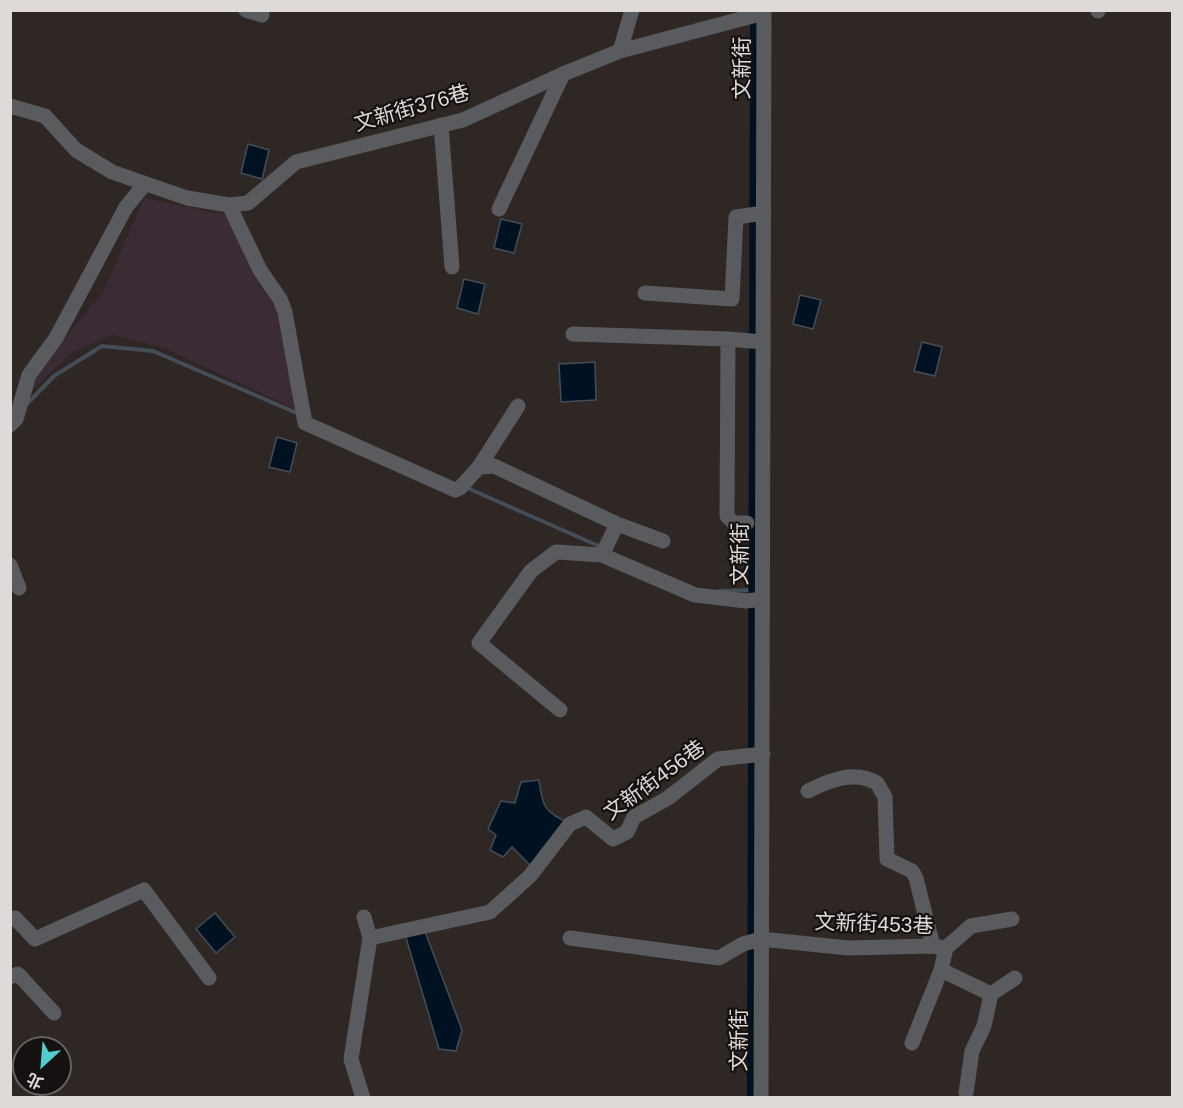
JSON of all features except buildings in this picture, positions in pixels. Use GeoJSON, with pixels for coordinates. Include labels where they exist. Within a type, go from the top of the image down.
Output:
{"type":"FeatureCollection","features":[{"type":"Feature","properties":{"kind":"street"},"geometry":{"type":"LineString","coordinates":[[246,10],[262,15]]}},
{"type":"Feature","properties":{"kind":"street"},"geometry":{"type":"LineString","coordinates":[[620,51],[632,10]]}},
{"type":"Feature","properties":{"kind":"street","name":"文新街376巷"},"geometry":{"type":"LineString","coordinates":[[10,106],[45,116],[76,150],[112,172],[144,185],[187,198],[229,205],[248,203],[296,162],[463,120],[563,74],[620,51],[764,13]]}},
{"type":"Feature","properties":{"kind":"street","name":"文新街"},"geometry":{"type":"LineString","coordinates":[[761,1098],[753,942],[760,755],[754,600],[756,213],[764,13]]}},
{"type":"Feature","properties":{"kind":"street"},"geometry":{"type":"LineString","coordinates":[[499,209],[563,74]]}},
{"type":"Feature","properties":{"kind":"street"},"geometry":{"type":"LineString","coordinates":[[441,125],[452,267]]}},
{"type":"Feature","properties":{"kind":"street"},"geometry":{"type":"LineString","coordinates":[[15,417],[29,375],[56,338],[122,215],[144,185]]}},
{"type":"Feature","properties":{"kind":"street"},"geometry":{"type":"LineString","coordinates":[[229,205],[260,270],[280,299],[285,312],[304,417],[455,490],[463,485],[479,467],[518,406]]}},
{"type":"Feature","properties":{"kind":"street"},"geometry":{"type":"LineString","coordinates":[[645,293],[732,299],[736,217],[756,213]]}},
{"type":"Feature","properties":{"kind":"street"},"geometry":{"type":"LineString","coordinates":[[573,334],[755,341]]}},
{"type":"Feature","properties":{"kind":"street"},"geometry":{"type":"LineString","coordinates":[[728,339],[727,516],[734,522],[747,523]]}},
{"type":"Feature","properties":{"kind":"street"},"geometry":{"type":"LineString","coordinates":[[479,467],[494,466],[616,524],[663,541]]}},
{"type":"Feature","properties":{"kind":"street"},"geometry":{"type":"LineString","coordinates":[[604,550],[616,524]]}},
{"type":"Feature","properties":{"kind":"street"},"geometry":{"type":"LineString","coordinates":[[560,710],[479,643],[531,571],[556,552],[604,550],[695,595],[754,600]]}},
{"type":"Feature","properties":{"kind":"street"},"geometry":{"type":"LineString","coordinates":[[10,565],[19,588]]}},
{"type":"Feature","properties":{"kind":"street","name":"文新街456巷"},"geometry":{"type":"LineString","coordinates":[[370,938],[490,912],[530,876],[570,824],[586,817],[613,839],[627,832],[634,817],[668,798],[718,759],[760,755]]}},
{"type":"Feature","properties":{"kind":"street"},"geometry":{"type":"LineString","coordinates":[[808,791],[831,780],[857,776],[877,783],[885,797],[887,859],[912,871],[940,947],[941,970],[912,1043]]}},
{"type":"Feature","properties":{"kind":"street"},"geometry":{"type":"LineString","coordinates":[[10,918],[15,918],[35,939],[144,890],[209,978]]}},
{"type":"Feature","properties":{"kind":"street"},"geometry":{"type":"LineString","coordinates":[[363,1098],[351,1059],[370,938],[364,917]]}},
{"type":"Feature","properties":{"kind":"street","name":"文新街453巷"},"geometry":{"type":"LineString","coordinates":[[753,942],[848,948],[940,947],[971,926],[1012,920]]}},
{"type":"Feature","properties":{"kind":"street"},"geometry":{"type":"LineString","coordinates":[[570,938],[719,958],[753,942]]}},
{"type":"Feature","properties":{"kind":"street"},"geometry":{"type":"LineString","coordinates":[[941,970],[991,994]]}},
{"type":"Feature","properties":{"kind":"street"},"geometry":{"type":"LineString","coordinates":[[10,977],[18,974],[54,1012]]}},
{"type":"Feature","properties":{"kind":"street"},"geometry":{"type":"LineString","coordinates":[[966,1093],[972,1051],[984,1026],[991,994],[1015,978]]}},
{"type":"Feature","properties":{"kind":"shaded area"},"geometry":{"type":"Polygon","coordinates":[[[144,198],[231,216],[284,311],[295,409],[164,348],[112,335],[71,353],[33,390],[40,366],[103,293],[144,198]]]}},
{"type":"Feature","properties":{"kind":"water"},"geometry":{"type":"Polygon","coordinates":[[[248,144],[269,150],[262,179],[241,173],[248,144]]]}},
{"type":"Feature","properties":{"kind":"water"},"geometry":{"type":"Polygon","coordinates":[[[501,219],[522,224],[514,253],[494,248],[501,219]]]}},
{"type":"Feature","properties":{"kind":"water"},"geometry":{"type":"Polygon","coordinates":[[[464,279],[485,284],[478,314],[457,308],[464,279]]]}},
{"type":"Feature","properties":{"kind":"water"},"geometry":{"type":"Polygon","coordinates":[[[800,295],[821,300],[813,329],[793,324],[800,295]]]}},
{"type":"Feature","properties":{"kind":"water"},"geometry":{"type":"Polygon","coordinates":[[[922,342],[942,347],[935,376],[914,371],[922,342]]]}},
{"type":"Feature","properties":{"kind":"water"},"geometry":{"type":"Polygon","coordinates":[[[595,362],[596,400],[561,402],[559,364],[595,362]]]}},
{"type":"Feature","properties":{"kind":"water"},"geometry":{"type":"Polygon","coordinates":[[[277,437],[297,443],[290,472],[269,467],[277,437]]]}},
{"type":"Feature","properties":{"kind":"water"},"geometry":{"type":"Polygon","coordinates":[[[539,780],[546,808],[570,824],[535,870],[512,847],[503,857],[490,850],[496,835],[488,829],[501,801],[515,803],[521,782],[539,780]]]}},
{"type":"Feature","properties":{"kind":"water"},"geometry":{"type":"Polygon","coordinates":[[[215,913],[235,937],[216,953],[196,929],[215,913]]]}},
{"type":"Feature","properties":{"kind":"water"},"geometry":{"type":"Polygon","coordinates":[[[423,926],[462,1030],[456,1051],[439,1049],[404,931],[423,926]]]}},
{"type":"Feature","properties":{"kind":"waterway"},"geometry":{"type":"LineString","coordinates":[[753,1098],[756,10]]}},
{"type":"Feature","properties":{"kind":"waterway"},"geometry":{"type":"LineString","coordinates":[[26,405],[54,376],[102,346],[153,351],[299,414]]}},
{"type":"Feature","properties":{"kind":"waterway"},"geometry":{"type":"LineString","coordinates":[[465,487],[601,547]]}},
{"type":"Feature","properties":{"kind":"waterway"},"geometry":{"type":"LineString","coordinates":[[719,591],[754,590]]}}]}
